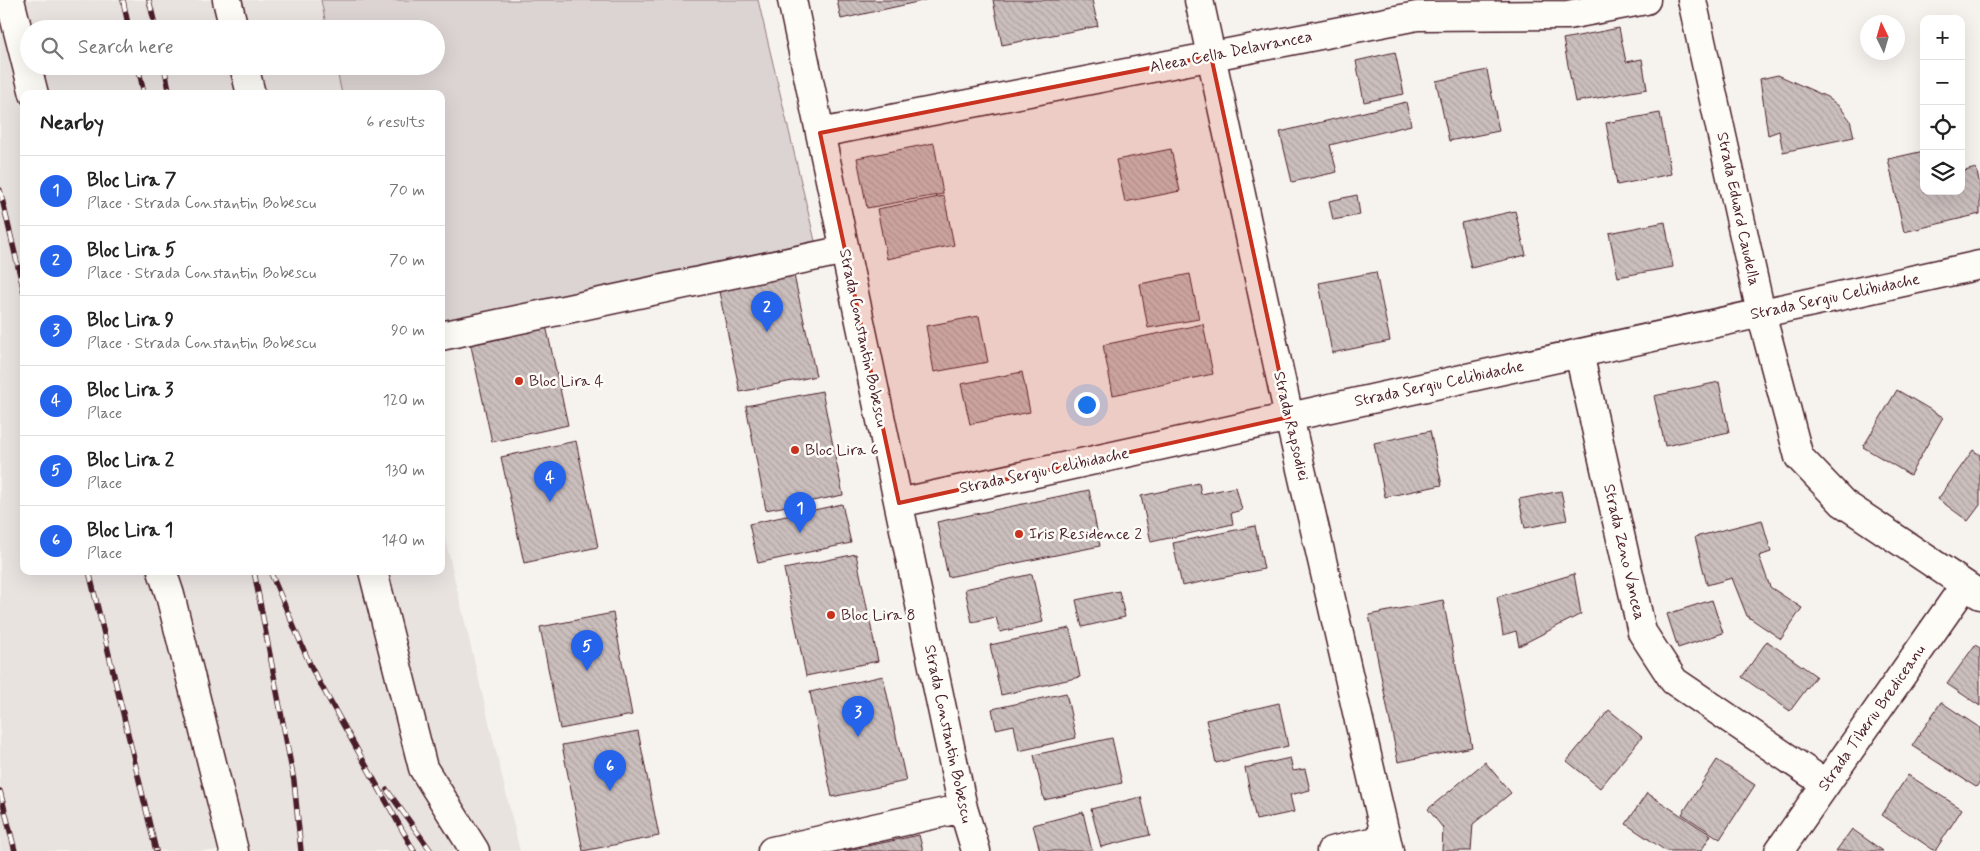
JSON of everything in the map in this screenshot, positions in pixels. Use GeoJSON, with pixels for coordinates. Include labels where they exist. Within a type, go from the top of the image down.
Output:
{"type":"FeatureCollection","features":[{"type":"Feature","properties":{"kind":"street"},"geometry":{"type":"LineString","coordinates":[[10,0],[20,39]]}},
{"type":"Feature","properties":{"kind":"street"},"geometry":{"type":"LineString","coordinates":[[227,0],[232,20]]}},
{"type":"Feature","properties":{"kind":"street","name":"Strada Constantin Bobescu"},"geometry":{"type":"LineString","coordinates":[[792,0],[963,808],[976,851]]}},
{"type":"Feature","properties":{"kind":"street","name":"Strada Rapsodiei"},"geometry":{"type":"LineString","coordinates":[[1199,0],[1289,417],[1387,845]]}},
{"type":"Feature","properties":{"kind":"street","name":"Aleea Cella Delavrancea"},"geometry":{"type":"LineString","coordinates":[[820,133],[1417,16],[1568,16],[1646,0]]}},
{"type":"Feature","properties":{"kind":"street","name":"Strada Eduard Caudella"},"geometry":{"type":"LineString","coordinates":[[1692,0],[1761,313],[1799,457],[1843,503],[1972,590]]}},
{"type":"Feature","properties":{"kind":"street"},"geometry":{"type":"LineString","coordinates":[[29,75],[33,90]]}},
{"type":"Feature","properties":{"kind":"street"},"geometry":{"type":"LineString","coordinates":[[246,75],[250,90]]}},
{"type":"Feature","properties":{"kind":"street"},"geometry":{"type":"LineString","coordinates":[[445,335],[844,250]]}},
{"type":"Feature","properties":{"kind":"street","name":"Strada Sergiu Celibidache"},"geometry":{"type":"LineString","coordinates":[[899,503],[1980,265]]}},
{"type":"Feature","properties":{"kind":"street","name":"Strada Zeno Vancea"},"geometry":{"type":"LineString","coordinates":[[1579,353],[1642,632],[1674,681],[1826,784]]}},
{"type":"Feature","properties":{"kind":"street"},"geometry":{"type":"LineString","coordinates":[[163,575],[234,851]]}},
{"type":"Feature","properties":{"kind":"street"},"geometry":{"type":"LineString","coordinates":[[374,575],[423,768],[476,851]]}},
{"type":"Feature","properties":{"kind":"street","name":"Strada Tiberiu Brediceanu"},"geometry":{"type":"LineString","coordinates":[[1780,851],[1826,784],[1972,590]]}},
{"type":"Feature","properties":{"kind":"street"},"geometry":{"type":"LineString","coordinates":[[772,851],[963,808]]}},
{"type":"Feature","properties":{"kind":"street"},"geometry":{"type":"LineString","coordinates":[[1331,851],[1387,845]]}},
{"type":"Feature","properties":{"kind":"highlighted area"},"geometry":{"type":"Polygon","coordinates":[[[1211,56],[1289,417],[899,503],[820,133],[1211,56]]]}},
{"type":"Feature","properties":{"kind":"shaded area"},"geometry":{"type":"Polygon","coordinates":[[[0,0],[321,0],[325,20],[20,20],[20,75],[338,75],[341,90],[20,90],[20,575],[445,575],[445,539],[520,851],[0,851],[0,0]]]}},
{"type":"Feature","properties":{"kind":"shaded area"},"geometry":{"type":"Polygon","coordinates":[[[321,0],[758,0],[815,241],[445,322],[445,90],[341,90],[338,75],[445,75],[445,20],[325,20],[321,0]]]}},
{"type":"Feature","properties":{"kind":"building"},"geometry":{"type":"Polygon","coordinates":[[[837,0],[926,0],[841,19],[837,0]]]}},
{"type":"Feature","properties":{"kind":"building"},"geometry":{"type":"Polygon","coordinates":[[[993,0],[1092,0],[1098,26],[1002,45],[993,0]]]}},
{"type":"Feature","properties":{"kind":"building"},"geometry":{"type":"Polygon","coordinates":[[[1619,28],[1626,62],[1642,59],[1647,89],[1575,102],[1563,39],[1619,28]]]}},
{"type":"Feature","properties":{"kind":"building"},"geometry":{"type":"Polygon","coordinates":[[[1395,52],[1404,94],[1364,102],[1356,61],[1395,52]]]}},
{"type":"Feature","properties":{"kind":"building"},"geometry":{"type":"Polygon","coordinates":[[[1487,70],[1499,131],[1449,141],[1436,81],[1487,70]]]}},
{"type":"Feature","properties":{"kind":"building"},"geometry":{"type":"Polygon","coordinates":[[[1778,75],[1827,97],[1840,107],[1850,120],[1854,137],[1783,152],[1779,131],[1768,135],[1760,79],[1778,75]]]}},
{"type":"Feature","properties":{"kind":"building"},"geometry":{"type":"Polygon","coordinates":[[[1406,102],[1411,125],[1330,145],[1337,172],[1292,182],[1280,132],[1406,102]]]}},
{"type":"Feature","properties":{"kind":"building"},"geometry":{"type":"Polygon","coordinates":[[[1660,113],[1671,174],[1617,185],[1606,123],[1660,113]]]}},
{"type":"Feature","properties":{"kind":"building"},"geometry":{"type":"Polygon","coordinates":[[[934,143],[943,194],[867,208],[857,158],[934,143]]]}},
{"type":"Feature","properties":{"kind":"building"},"geometry":{"type":"Polygon","coordinates":[[[1171,149],[1180,191],[1125,202],[1116,160],[1171,149]]]}},
{"type":"Feature","properties":{"kind":"building"},"geometry":{"type":"Polygon","coordinates":[[[1920,152],[1920,195],[1965,195],[1965,171],[1976,168],[1980,185],[1980,214],[1904,232],[1888,159],[1920,152]]]}},
{"type":"Feature","properties":{"kind":"building"},"geometry":{"type":"Polygon","coordinates":[[[1357,195],[1360,215],[1333,220],[1329,201],[1357,195]]]}},
{"type":"Feature","properties":{"kind":"building"},"geometry":{"type":"Polygon","coordinates":[[[944,196],[954,245],[887,259],[877,209],[944,196]]]}},
{"type":"Feature","properties":{"kind":"building"},"geometry":{"type":"Polygon","coordinates":[[[1515,211],[1526,255],[1471,268],[1461,223],[1515,211]]]}},
{"type":"Feature","properties":{"kind":"building"},"geometry":{"type":"Polygon","coordinates":[[[1665,222],[1673,267],[1618,277],[1609,233],[1665,222]]]}},
{"type":"Feature","properties":{"kind":"building"},"geometry":{"type":"Polygon","coordinates":[[[793,271],[816,376],[740,392],[718,287],[793,271]]]}},
{"type":"Feature","properties":{"kind":"building"},"geometry":{"type":"Polygon","coordinates":[[[1376,272],[1390,341],[1332,353],[1319,283],[1376,272]]]}},
{"type":"Feature","properties":{"kind":"building"},"geometry":{"type":"Polygon","coordinates":[[[1190,274],[1199,319],[1148,328],[1140,284],[1190,274]]]}},
{"type":"Feature","properties":{"kind":"building"},"geometry":{"type":"Polygon","coordinates":[[[979,316],[988,362],[934,372],[926,326],[979,316]]]}},
{"type":"Feature","properties":{"kind":"building","name":"Bloc Lira 4"},"geometry":{"type":"Polygon","coordinates":[[[545,321],[568,425],[492,442],[469,337],[545,321]]]}},
{"type":"Feature","properties":{"kind":"building"},"geometry":{"type":"Polygon","coordinates":[[[1203,324],[1213,374],[1113,395],[1103,345],[1203,324]]]}},
{"type":"Feature","properties":{"kind":"building"},"geometry":{"type":"Polygon","coordinates":[[[1022,372],[1030,412],[970,424],[961,384],[1022,372]]]}},
{"type":"Feature","properties":{"kind":"building"},"geometry":{"type":"Polygon","coordinates":[[[1719,382],[1729,432],[1665,446],[1654,396],[1719,382]]]}},
{"type":"Feature","properties":{"kind":"building"},"geometry":{"type":"Polygon","coordinates":[[[1897,390],[1943,417],[1910,475],[1863,447],[1897,390]]]}},
{"type":"Feature","properties":{"kind":"building","name":"Bloc Lira 6"},"geometry":{"type":"Polygon","coordinates":[[[822,391],[843,495],[766,510],[746,406],[822,391]]]}},
{"type":"Feature","properties":{"kind":"building"},"geometry":{"type":"Polygon","coordinates":[[[1430,431],[1442,485],[1385,497],[1374,443],[1430,431]]]}},
{"type":"Feature","properties":{"kind":"building"},"geometry":{"type":"Polygon","coordinates":[[[576,441],[598,547],[524,563],[501,457],[576,441]]]}},
{"type":"Feature","properties":{"kind":"building"},"geometry":{"type":"Polygon","coordinates":[[[1973,450],[1980,455],[1980,505],[1968,521],[1938,499],[1973,450]]]}},
{"type":"Feature","properties":{"kind":"building"},"geometry":{"type":"Polygon","coordinates":[[[1199,483],[1201,494],[1236,487],[1242,510],[1231,513],[1233,524],[1151,542],[1141,496],[1199,483]]]}},
{"type":"Feature","properties":{"kind":"building","name":"Iris Residence 2"},"geometry":{"type":"Polygon","coordinates":[[[1089,490],[1100,546],[948,577],[937,522],[1089,490]]]}},
{"type":"Feature","properties":{"kind":"building"},"geometry":{"type":"Polygon","coordinates":[[[1561,491],[1567,520],[1525,528],[1519,499],[1561,491]]]}},
{"type":"Feature","properties":{"kind":"building"},"geometry":{"type":"Polygon","coordinates":[[[842,504],[851,543],[758,563],[749,524],[842,504]]]}},
{"type":"Feature","properties":{"kind":"building"},"geometry":{"type":"Polygon","coordinates":[[[1762,520],[1771,552],[1759,556],[1770,587],[1802,608],[1781,639],[1747,616],[1732,578],[1707,585],[1695,537],[1762,520]]]}},
{"type":"Feature","properties":{"kind":"building"},"geometry":{"type":"Polygon","coordinates":[[[1255,526],[1264,569],[1182,586],[1173,543],[1255,526]]]}},
{"type":"Feature","properties":{"kind":"building","name":"Bloc Lira 8"},"geometry":{"type":"Polygon","coordinates":[[[856,554],[878,661],[806,676],[784,569],[856,554]]]}},
{"type":"Feature","properties":{"kind":"building"},"geometry":{"type":"Polygon","coordinates":[[[1032,574],[1043,622],[1000,632],[996,617],[972,622],[965,589],[1032,574]]]}},
{"type":"Feature","properties":{"kind":"building"},"geometry":{"type":"Polygon","coordinates":[[[1574,574],[1581,614],[1519,646],[1516,631],[1503,635],[1497,597],[1574,574]]]}},
{"type":"Feature","properties":{"kind":"building"},"geometry":{"type":"Polygon","coordinates":[[[1119,591],[1125,617],[1082,627],[1076,600],[1119,591]]]}},
{"type":"Feature","properties":{"kind":"building"},"geometry":{"type":"Polygon","coordinates":[[[1443,600],[1472,747],[1398,762],[1369,615],[1443,600]]]}},
{"type":"Feature","properties":{"kind":"building"},"geometry":{"type":"Polygon","coordinates":[[[1712,600],[1723,633],[1678,648],[1667,614],[1712,600]]]}},
{"type":"Feature","properties":{"kind":"building"},"geometry":{"type":"Polygon","coordinates":[[[613,613],[632,715],[560,729],[540,627],[613,613]]]}},
{"type":"Feature","properties":{"kind":"building"},"geometry":{"type":"Polygon","coordinates":[[[1070,628],[1080,677],[1001,695],[990,645],[1070,628]]]}},
{"type":"Feature","properties":{"kind":"building"},"geometry":{"type":"Polygon","coordinates":[[[1767,641],[1816,676],[1790,711],[1742,677],[1767,641]]]}},
{"type":"Feature","properties":{"kind":"building"},"geometry":{"type":"Polygon","coordinates":[[[1975,645],[1980,648],[1980,706],[1947,684],[1975,645]]]}},
{"type":"Feature","properties":{"kind":"building"},"geometry":{"type":"Polygon","coordinates":[[[883,676],[906,781],[832,797],[810,692],[883,676]]]}},
{"type":"Feature","properties":{"kind":"building"},"geometry":{"type":"Polygon","coordinates":[[[1066,693],[1076,738],[1019,751],[1014,725],[996,729],[992,709],[1066,693]]]}},
{"type":"Feature","properties":{"kind":"building"},"geometry":{"type":"Polygon","coordinates":[[[1941,702],[1980,728],[1980,782],[1976,787],[1912,746],[1941,702]]]}},
{"type":"Feature","properties":{"kind":"building"},"geometry":{"type":"Polygon","coordinates":[[[1279,703],[1288,746],[1216,763],[1206,720],[1279,703]]]}},
{"type":"Feature","properties":{"kind":"building"},"geometry":{"type":"Polygon","coordinates":[[[1609,710],[1642,737],[1600,788],[1567,761],[1609,710]]]}},
{"type":"Feature","properties":{"kind":"building"},"geometry":{"type":"Polygon","coordinates":[[[638,731],[659,836],[583,851],[562,745],[638,731]]]}},
{"type":"Feature","properties":{"kind":"building"},"geometry":{"type":"Polygon","coordinates":[[[1112,738],[1122,783],[1044,800],[1034,755],[1112,738]]]}},
{"type":"Feature","properties":{"kind":"building"},"geometry":{"type":"Polygon","coordinates":[[[1290,758],[1293,771],[1305,769],[1310,790],[1290,795],[1294,812],[1256,820],[1245,768],[1290,758]]]}},
{"type":"Feature","properties":{"kind":"building"},"geometry":{"type":"Polygon","coordinates":[[[1717,760],[1755,785],[1720,839],[1682,814],[1717,760]]]}},
{"type":"Feature","properties":{"kind":"building"},"geometry":{"type":"Polygon","coordinates":[[[1485,762],[1511,793],[1473,824],[1471,851],[1442,851],[1443,828],[1428,809],[1485,762]]]}},
{"type":"Feature","properties":{"kind":"building"},"geometry":{"type":"Polygon","coordinates":[[[1908,775],[1962,809],[1935,851],[1882,815],[1908,775]]]}},
{"type":"Feature","properties":{"kind":"building"},"geometry":{"type":"Polygon","coordinates":[[[1647,793],[1711,835],[1701,851],[1666,851],[1626,824],[1647,793]]]}},
{"type":"Feature","properties":{"kind":"building"},"geometry":{"type":"Polygon","coordinates":[[[1141,797],[1150,835],[1101,847],[1091,809],[1141,797]]]}},
{"type":"Feature","properties":{"kind":"building"},"geometry":{"type":"Polygon","coordinates":[[[1083,812],[1092,851],[1040,851],[1033,825],[1083,812]]]}},
{"type":"Feature","properties":{"kind":"building"},"geometry":{"type":"Polygon","coordinates":[[[1852,829],[1883,851],[1836,851],[1852,829]]]}},
{"type":"Feature","properties":{"kind":"building"},"geometry":{"type":"Polygon","coordinates":[[[919,835],[923,851],[844,851],[919,835]]]}},
{"type":"Feature","properties":{"kind":"railway"},"geometry":{"type":"LineString","coordinates":[[123,0],[127,20]]}},
{"type":"Feature","properties":{"kind":"railway"},"geometry":{"type":"LineString","coordinates":[[149,0],[154,20]]}},
{"type":"Feature","properties":{"kind":"railway"},"geometry":{"type":"LineString","coordinates":[[140,75],[143,90]]}},
{"type":"Feature","properties":{"kind":"railway"},"geometry":{"type":"LineString","coordinates":[[166,75],[169,90]]}},
{"type":"Feature","properties":{"kind":"railway"},"geometry":{"type":"LineString","coordinates":[[0,190],[20,275]]}},
{"type":"Feature","properties":{"kind":"railway"},"geometry":{"type":"LineString","coordinates":[[90,575],[156,851]]}},
{"type":"Feature","properties":{"kind":"railway"},"geometry":{"type":"LineString","coordinates":[[255,575],[294,781],[301,851]]}},
{"type":"Feature","properties":{"kind":"railway"},"geometry":{"type":"LineString","coordinates":[[272,575],[312,669],[414,851]]}},
{"type":"Feature","properties":{"kind":"railway"},"geometry":{"type":"LineString","coordinates":[[387,790],[431,851]]}},
{"type":"Feature","properties":{"kind":"railway"},"geometry":{"type":"LineString","coordinates":[[0,791],[15,851]]}},
{"type":"Feature","properties":{"kind":"place","name":"Bloc Lira 5"},"geometry":{"type":"Point","coordinates":[767,332]}},
{"type":"Feature","properties":{"kind":"place","name":"Bloc Lira 4"},"geometry":{"type":"Point","coordinates":[519,381]}},
{"type":"Feature","properties":{"kind":"place","name":"Bloc Lira 6"},"geometry":{"type":"Point","coordinates":[795,450]}},
{"type":"Feature","properties":{"kind":"place","name":"Bloc Lira 3"},"geometry":{"type":"Point","coordinates":[550,502]}},
{"type":"Feature","properties":{"kind":"place","name":"Bloc Lira 7"},"geometry":{"type":"Point","coordinates":[800,533]}},
{"type":"Feature","properties":{"kind":"place","name":"Iris Residence 2"},"geometry":{"type":"Point","coordinates":[1019,534]}},
{"type":"Feature","properties":{"kind":"place","name":"Bloc Lira 8"},"geometry":{"type":"Point","coordinates":[831,615]}},
{"type":"Feature","properties":{"kind":"place","name":"Bloc Lira 2"},"geometry":{"type":"Point","coordinates":[587,671]}},
{"type":"Feature","properties":{"kind":"place","name":"Bloc Lira 9"},"geometry":{"type":"Point","coordinates":[858,737]}},
{"type":"Feature","properties":{"kind":"place","name":"Bloc Lira 1"},"geometry":{"type":"Point","coordinates":[610,791]}}]}
